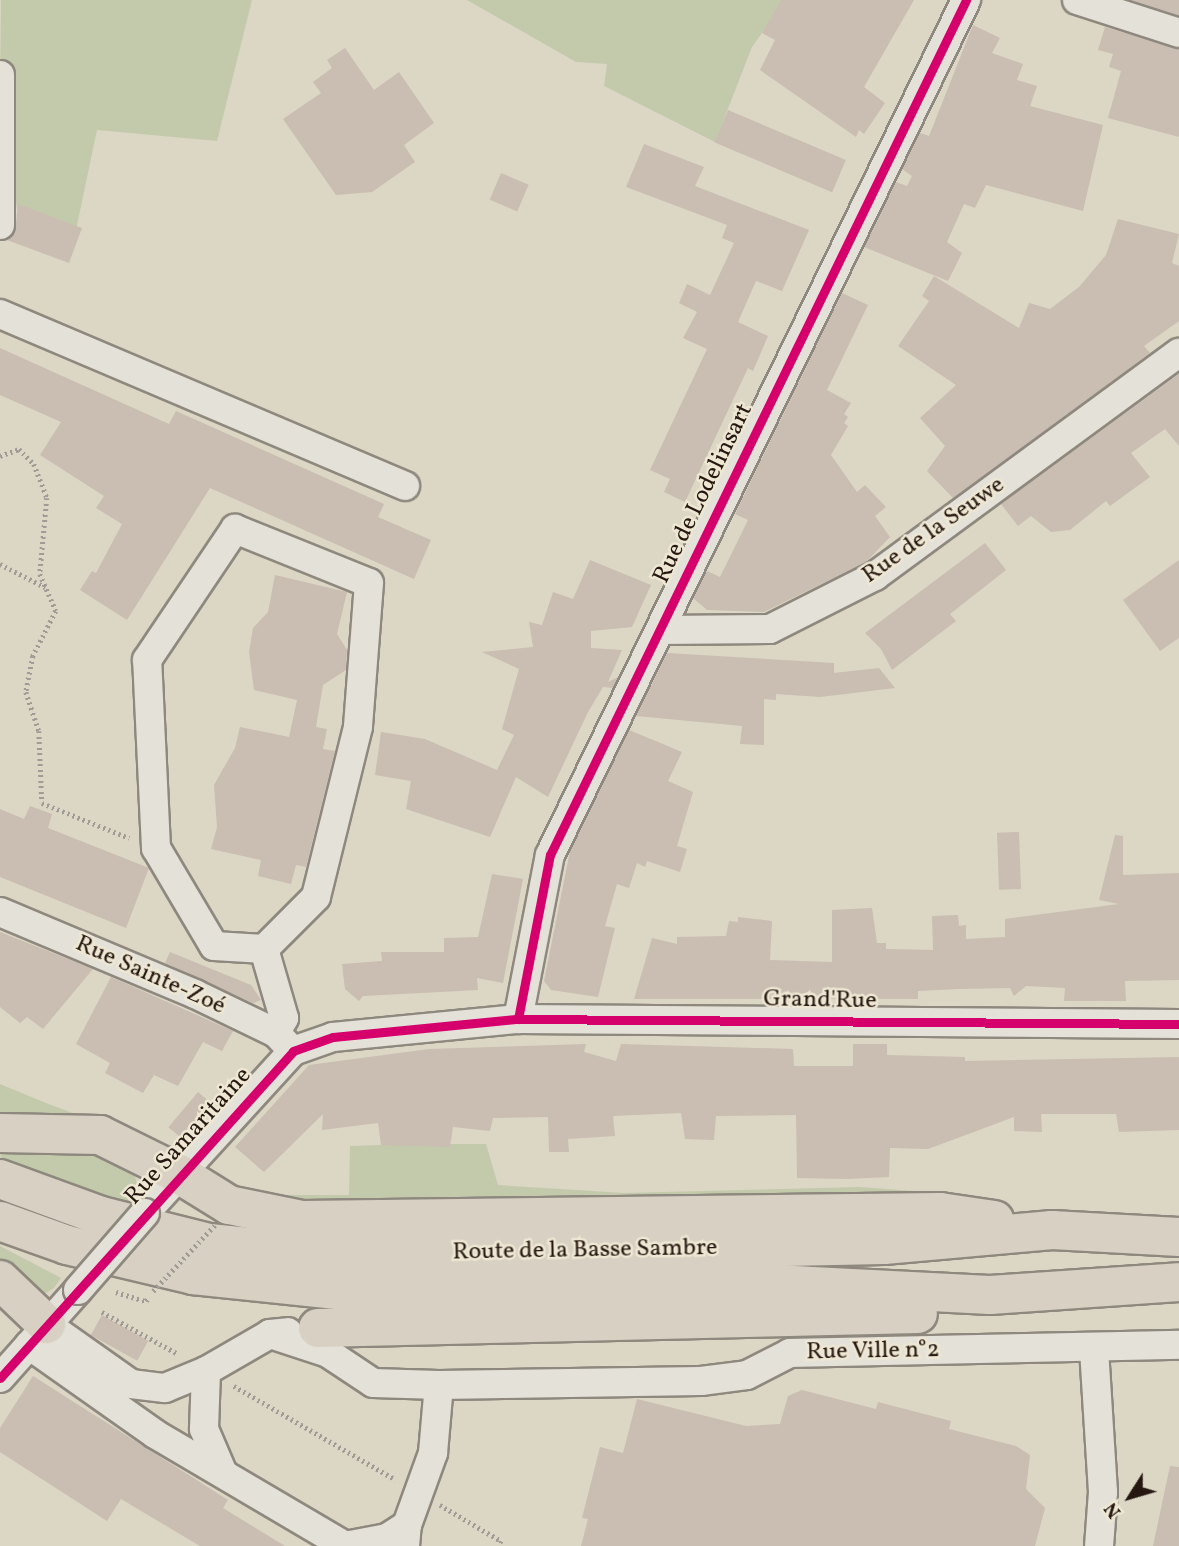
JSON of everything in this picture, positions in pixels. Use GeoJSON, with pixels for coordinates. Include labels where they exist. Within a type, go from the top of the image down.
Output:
{"type":"FeatureCollection","features":[{"type":"Feature","properties":{"kind":"highway"},"geometry":{"type":"LineString","coordinates":[[0,1133],[100,1135],[179,1174],[229,1205],[302,1220],[940,1212],[1052,1230]]}},
{"type":"Feature","properties":{"kind":"highway","name":"Route de la Basse Sambre"},"geometry":{"type":"LineString","coordinates":[[0,1179],[101,1216],[209,1243],[339,1256],[884,1245],[1052,1230],[1179,1237]]}},
{"type":"Feature","properties":{"kind":"highway","name":"Route de la Basse Sambre"},"geometry":{"type":"LineString","coordinates":[[0,1221],[67,1245],[193,1275],[344,1291],[753,1283],[990,1295],[1179,1282]]}},
{"type":"Feature","properties":{"kind":"highway"},"geometry":{"type":"LineString","coordinates":[[0,1280],[18,1351]]}},
{"type":"Feature","properties":{"kind":"highway"},"geometry":{"type":"LineString","coordinates":[[318,1328],[916,1315],[990,1295]]}},
{"type":"Feature","properties":{"kind":"street","name":"Rue de Lodelinsart"},"geometry":{"type":"LineString","coordinates":[[518,1019],[550,855],[966,0]]}},
{"type":"Feature","properties":{"kind":"street"},"geometry":{"type":"LineString","coordinates":[[1077,0],[1179,33]]}},
{"type":"Feature","properties":{"kind":"street"},"geometry":{"type":"LineString","coordinates":[[0,75],[0,225]]}},
{"type":"Feature","properties":{"kind":"street"},"geometry":{"type":"LineString","coordinates":[[0,314],[405,486]]}},
{"type":"Feature","properties":{"kind":"street","name":"Rue de la Seuwe"},"geometry":{"type":"LineString","coordinates":[[660,630],[771,629],[875,576],[1179,353]]}},
{"type":"Feature","properties":{"kind":"street"},"geometry":{"type":"LineString","coordinates":[[235,529],[369,583],[358,727],[316,897],[264,949],[214,946],[156,848],[148,660],[235,529]]}},
{"type":"Feature","properties":{"kind":"street","name":"Rue Sainte-Zoé"},"geometry":{"type":"LineString","coordinates":[[0,912],[284,1042]]}},
{"type":"Feature","properties":{"kind":"street"},"geometry":{"type":"LineString","coordinates":[[264,949],[284,1018],[284,1042]]}},
{"type":"Feature","properties":{"kind":"street","name":"Grand'Rue"},"geometry":{"type":"LineString","coordinates":[[462,1023],[518,1019],[1179,1024]]}},
{"type":"Feature","properties":{"kind":"street","name":"Rue Samaritaine"},"geometry":{"type":"LineString","coordinates":[[18,1351],[78,1290],[179,1174],[284,1042],[462,1023]]}},
{"type":"Feature","properties":{"kind":"street"},"geometry":{"type":"LineString","coordinates":[[18,1351],[131,1384],[165,1388],[206,1371],[270,1334],[318,1328]]}},
{"type":"Feature","properties":{"kind":"street","name":"Rue Ville n°2"},"geometry":{"type":"LineString","coordinates":[[270,1334],[328,1353],[373,1383],[439,1385],[701,1381],[747,1375],[790,1353],[1094,1349],[1179,1345]]}},
{"type":"Feature","properties":{"kind":"street"},"geometry":{"type":"LineString","coordinates":[[1094,1349],[1103,1492],[1099,1546]]}},
{"type":"Feature","properties":{"kind":"street"},"geometry":{"type":"LineString","coordinates":[[18,1351],[345,1546],[406,1535],[433,1453],[439,1385]]}},
{"type":"Feature","properties":{"kind":"street"},"geometry":{"type":"LineString","coordinates":[[206,1371],[204,1429],[222,1471]]}},
{"type":"Feature","properties":{"kind":"path"},"geometry":{"type":"LineString","coordinates":[[0,456],[19,449],[34,464],[47,499],[40,574],[56,611],[33,656],[26,692],[39,732],[42,803],[156,848]]}},
{"type":"Feature","properties":{"kind":"path"},"geometry":{"type":"LineString","coordinates":[[0,564],[46,588]]}},
{"type":"Feature","properties":{"kind":"path"},"geometry":{"type":"LineString","coordinates":[[153,1291],[215,1225]]}},
{"type":"Feature","properties":{"kind":"path"},"geometry":{"type":"LineString","coordinates":[[102,1312],[509,1546]]}},
{"type":"Feature","properties":{"kind":"green space"},"geometry":{"type":"Polygon","coordinates":[[[1,0],[252,0],[217,141],[97,130],[76,230],[17,209],[0,87],[1,0]]]}},
{"type":"Feature","properties":{"kind":"green space"},"geometry":{"type":"Polygon","coordinates":[[[467,0],[785,0],[752,47],[715,142],[604,86],[607,64],[576,62],[467,0]]]}},
{"type":"Feature","properties":{"kind":"green space"},"geometry":{"type":"Polygon","coordinates":[[[0,1084],[46,1103],[99,1123],[0,1120],[0,1084]]]}},
{"type":"Feature","properties":{"kind":"green space"},"geometry":{"type":"Polygon","coordinates":[[[486,1144],[498,1185],[624,1193],[859,1187],[941,1193],[927,1201],[256,1201],[279,1195],[349,1195],[350,1146],[486,1144]]]}},
{"type":"Feature","properties":{"kind":"green space"},"geometry":{"type":"Polygon","coordinates":[[[0,1148],[92,1149],[133,1170],[138,1187],[128,1205],[79,1193],[1,1160],[0,1148]]]}},
{"type":"Feature","properties":{"kind":"green space"},"geometry":{"type":"Polygon","coordinates":[[[0,1246],[61,1278],[54,1288],[46,1293],[25,1290],[0,1266],[0,1246]]]}},
{"type":"Feature","properties":{"kind":"building"},"geometry":{"type":"Polygon","coordinates":[[[781,0],[914,0],[864,87],[885,103],[864,134],[859,130],[856,137],[760,70],[775,40],[762,33],[781,0]]]}},
{"type":"Feature","properties":{"kind":"building"},"geometry":{"type":"Polygon","coordinates":[[[1131,0],[1179,0],[1179,16],[1131,0]]]}},
{"type":"Feature","properties":{"kind":"building"},"geometry":{"type":"Polygon","coordinates":[[[973,25],[1000,38],[992,53],[1023,64],[1017,80],[1037,86],[1030,106],[1103,125],[1083,211],[986,185],[975,208],[964,204],[947,242],[962,253],[948,281],[864,247],[896,182],[907,186],[912,176],[902,169],[920,133],[929,136],[973,25]]]}},
{"type":"Feature","properties":{"kind":"building"},"geometry":{"type":"Polygon","coordinates":[[[1105,27],[1179,49],[1179,137],[1108,118],[1121,71],[1109,67],[1113,54],[1098,50],[1105,27]]]}},
{"type":"Feature","properties":{"kind":"building"},"geometry":{"type":"Polygon","coordinates":[[[345,48],[374,90],[399,72],[434,123],[404,145],[415,162],[372,192],[336,195],[283,119],[321,93],[313,82],[332,68],[327,60],[345,48]]]}},
{"type":"Feature","properties":{"kind":"building"},"geometry":{"type":"Polygon","coordinates":[[[728,110],[846,160],[832,192],[714,142],[728,110]]]}},
{"type":"Feature","properties":{"kind":"building"},"geometry":{"type":"Polygon","coordinates":[[[644,144],[704,167],[695,186],[809,230],[782,291],[756,281],[738,322],[768,336],[753,371],[748,368],[685,502],[664,492],[670,479],[650,470],[707,349],[683,338],[697,312],[679,303],[687,284],[710,295],[734,243],[722,238],[727,225],[626,187],[644,144]]]}},
{"type":"Feature","properties":{"kind":"building"},"geometry":{"type":"Polygon","coordinates":[[[501,173],[529,185],[517,211],[490,200],[501,173]]]}},
{"type":"Feature","properties":{"kind":"building"},"geometry":{"type":"Polygon","coordinates":[[[18,204],[82,228],[69,263],[7,240],[15,233],[18,204]]]}},
{"type":"Feature","properties":{"kind":"building"},"geometry":{"type":"Polygon","coordinates":[[[1118,219],[1179,234],[1172,263],[1179,266],[1179,321],[1144,346],[1150,353],[953,498],[927,471],[945,446],[920,418],[956,385],[898,346],[929,301],[922,296],[934,276],[1019,328],[1029,303],[1050,309],[1079,287],[1106,255],[1118,219]]]}},
{"type":"Feature","properties":{"kind":"building"},"geometry":{"type":"Polygon","coordinates":[[[842,293],[868,305],[827,390],[851,403],[844,414],[848,417],[844,423],[848,426],[831,455],[857,492],[865,485],[886,507],[875,516],[890,537],[866,562],[764,612],[707,610],[693,598],[707,571],[720,577],[748,520],[735,514],[842,293]]]}},
{"type":"Feature","properties":{"kind":"building"},"geometry":{"type":"Polygon","coordinates":[[[0,348],[169,424],[176,411],[384,504],[378,517],[431,540],[414,579],[210,488],[127,620],[80,590],[92,571],[96,573],[122,524],[96,508],[104,496],[40,455],[61,422],[0,395],[0,348]]]}},
{"type":"Feature","properties":{"kind":"building"},"geometry":{"type":"Polygon","coordinates":[[[1179,374],[1179,446],[1165,429],[1131,453],[1150,477],[1110,506],[1106,501],[1070,530],[1051,532],[1031,516],[1018,526],[1001,504],[1179,374]]]}},
{"type":"Feature","properties":{"kind":"building"},"geometry":{"type":"Polygon","coordinates":[[[985,543],[1006,570],[950,614],[956,621],[892,670],[881,649],[865,633],[985,543]]]}},
{"type":"Feature","properties":{"kind":"building"},"geometry":{"type":"Polygon","coordinates":[[[590,560],[651,585],[632,627],[591,631],[591,648],[622,650],[608,682],[618,677],[613,688],[603,687],[588,712],[548,797],[516,777],[490,837],[406,809],[411,781],[375,775],[381,732],[425,739],[497,770],[514,735],[502,729],[519,669],[482,652],[533,647],[529,622],[542,625],[553,592],[573,599],[590,560]]]}},
{"type":"Feature","properties":{"kind":"building"},"geometry":{"type":"Polygon","coordinates":[[[1179,560],[1179,638],[1160,651],[1123,600],[1179,560]]]}},
{"type":"Feature","properties":{"kind":"building"},"geometry":{"type":"Polygon","coordinates":[[[275,575],[347,592],[337,634],[347,650],[346,670],[323,685],[316,727],[327,729],[323,749],[335,751],[306,867],[296,865],[291,884],[258,876],[261,860],[211,849],[217,827],[214,785],[235,748],[240,727],[289,737],[297,700],[254,690],[249,652],[253,628],[268,612],[275,575]]]}},
{"type":"Feature","properties":{"kind":"building"},"geometry":{"type":"Polygon","coordinates":[[[667,653],[834,663],[834,673],[879,668],[895,688],[820,697],[776,694],[776,700],[764,699],[764,745],[740,744],[742,726],[636,716],[667,653]]]}},
{"type":"Feature","properties":{"kind":"building"},"geometry":{"type":"Polygon","coordinates":[[[629,730],[682,752],[668,781],[693,792],[677,846],[687,849],[680,872],[647,861],[645,867],[637,863],[629,888],[617,884],[605,926],[615,928],[598,997],[551,990],[544,981],[570,851],[629,730]]]}},
{"type":"Feature","properties":{"kind":"building"},"geometry":{"type":"Polygon","coordinates":[[[30,806],[52,814],[48,828],[149,868],[126,928],[0,877],[0,809],[24,819],[30,806]]]}},
{"type":"Feature","properties":{"kind":"building"},"geometry":{"type":"Polygon","coordinates":[[[1019,832],[1021,889],[999,890],[997,833],[1019,832]]]}},
{"type":"Feature","properties":{"kind":"building"},"geometry":{"type":"Polygon","coordinates":[[[1115,835],[1123,836],[1123,875],[1179,873],[1179,980],[1125,981],[1126,1001],[1064,1001],[1065,988],[1026,986],[1014,996],[1010,988],[918,991],[918,999],[634,999],[652,938],[677,944],[677,937],[726,936],[729,921],[738,922],[738,917],[772,921],[770,960],[832,962],[832,910],[872,908],[877,943],[886,943],[886,949],[933,950],[932,916],[958,915],[959,926],[966,925],[966,939],[1005,937],[1005,919],[1119,904],[1099,900],[1115,835]]]}},
{"type":"Feature","properties":{"kind":"building"},"geometry":{"type":"Polygon","coordinates":[[[492,874],[523,879],[503,983],[477,978],[478,990],[363,996],[359,1001],[345,989],[342,964],[382,961],[381,952],[444,952],[444,938],[478,937],[492,874]]]}},
{"type":"Feature","properties":{"kind":"building"},"geometry":{"type":"Polygon","coordinates":[[[0,932],[93,969],[43,1029],[27,1017],[20,1023],[0,1007],[0,932]]]}},
{"type":"Feature","properties":{"kind":"building"},"geometry":{"type":"Polygon","coordinates":[[[170,952],[251,985],[261,1000],[253,1003],[165,963],[170,952]]]}},
{"type":"Feature","properties":{"kind":"building"},"geometry":{"type":"Polygon","coordinates":[[[111,977],[233,1031],[222,1051],[203,1042],[178,1086],[154,1075],[143,1093],[105,1073],[110,1063],[76,1044],[111,977]]]}},
{"type":"Feature","properties":{"kind":"building"},"geometry":{"type":"Polygon","coordinates":[[[586,1044],[584,1052],[616,1061],[621,1044],[793,1049],[794,1066],[853,1066],[853,1044],[887,1044],[887,1055],[965,1057],[965,1061],[1179,1057],[1179,1130],[1119,1132],[1116,1114],[1041,1114],[1042,1132],[1014,1131],[1014,1117],[928,1149],[890,1148],[889,1177],[847,1179],[797,1178],[796,1115],[716,1116],[714,1140],[685,1139],[681,1113],[613,1116],[615,1136],[568,1139],[569,1152],[549,1152],[548,1117],[493,1118],[490,1131],[453,1127],[450,1147],[381,1145],[378,1123],[322,1130],[323,1114],[264,1172],[235,1147],[309,1065],[429,1049],[586,1044]]]}},
{"type":"Feature","properties":{"kind":"building"},"geometry":{"type":"Polygon","coordinates":[[[198,1092],[216,1107],[186,1142],[168,1127],[198,1092]]]}},
{"type":"Feature","properties":{"kind":"building"},"geometry":{"type":"Polygon","coordinates":[[[102,1315],[148,1341],[137,1361],[91,1335],[102,1315]]]}},
{"type":"Feature","properties":{"kind":"building"},"geometry":{"type":"Polygon","coordinates":[[[33,1376],[228,1500],[223,1508],[285,1546],[200,1546],[121,1499],[107,1521],[0,1452],[0,1428],[33,1376]]]}},
{"type":"Feature","properties":{"kind":"building"},"geometry":{"type":"Polygon","coordinates":[[[802,1390],[876,1409],[878,1402],[951,1421],[949,1429],[1016,1446],[1030,1455],[1026,1489],[1045,1508],[1035,1546],[581,1546],[588,1519],[582,1518],[600,1447],[623,1453],[637,1399],[746,1426],[780,1424],[788,1396],[802,1390]]]}},
{"type":"Feature","properties":{"kind":"building"},"geometry":{"type":"Polygon","coordinates":[[[1170,1466],[1179,1467],[1179,1546],[1153,1546],[1170,1466]]]}},
{"type":"Feature","properties":{"kind":"cycle path"},"geometry":{"type":"LineString","coordinates":[[518,1019],[550,855],[966,0]]}},
{"type":"Feature","properties":{"kind":"cycle path"},"geometry":{"type":"LineString","coordinates":[[0,1378],[293,1051],[333,1037],[518,1019],[1179,1024]]}}]}
